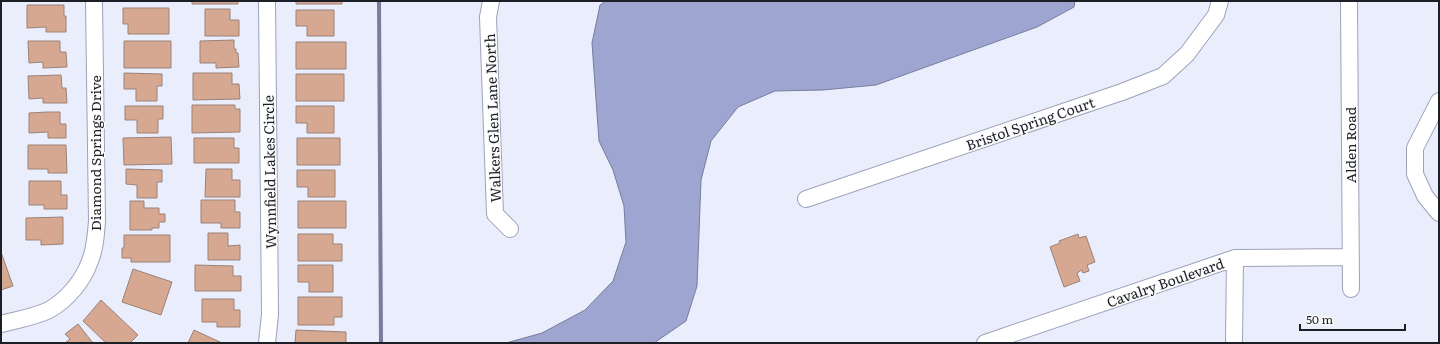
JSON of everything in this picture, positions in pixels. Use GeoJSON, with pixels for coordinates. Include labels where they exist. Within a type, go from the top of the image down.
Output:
{"type":"FeatureCollection","features":[{"type":"Feature","properties":{"kind":"street","name":"Diamond Springs Drive"},"geometry":{"type":"LineString","coordinates":[[1,324],[35,315],[59,304],[76,286],[92,257],[98,221],[94,1]]}},
{"type":"Feature","properties":{"kind":"street","name":"Wynnfield Lakes Circle"},"geometry":{"type":"LineString","coordinates":[[267,1],[270,314],[267,343]]}},
{"type":"Feature","properties":{"kind":"street","name":"Walkers Glen Lane North"},"geometry":{"type":"LineString","coordinates":[[491,1],[488,17],[496,214],[510,229]]}},
{"type":"Feature","properties":{"kind":"street","name":"Bristol Spring Court"},"geometry":{"type":"LineString","coordinates":[[806,199],[1122,92],[1163,76],[1187,54],[1216,15],[1220,1]]}},
{"type":"Feature","properties":{"kind":"street","name":"Alden Road"},"geometry":{"type":"LineString","coordinates":[[1349,1],[1351,289]]}},
{"type":"Feature","properties":{"kind":"street"},"geometry":{"type":"LineString","coordinates":[[1439,101],[1415,148],[1415,174],[1425,196],[1439,214]]}},
{"type":"Feature","properties":{"kind":"street","name":"Cavalry Boulevard"},"geometry":{"type":"LineString","coordinates":[[985,343],[1234,258],[1351,257]]}},
{"type":"Feature","properties":{"kind":"street"},"geometry":{"type":"LineString","coordinates":[[1234,258],[1234,343]]}},
{"type":"Feature","properties":{"kind":"water"},"geometry":{"type":"Polygon","coordinates":[[[606,1],[1075,1],[1074,7],[1037,27],[876,85],[823,90],[775,91],[738,107],[711,141],[701,180],[697,286],[686,321],[654,343],[506,343],[542,333],[585,310],[613,281],[626,242],[624,206],[613,170],[599,141],[592,43],[600,5],[606,1]]]}},
{"type":"Feature","properties":{"kind":"building"},"geometry":{"type":"Polygon","coordinates":[[[192,1],[238,1],[238,4],[192,4],[192,1]]]}},
{"type":"Feature","properties":{"kind":"building"},"geometry":{"type":"Polygon","coordinates":[[[296,1],[342,1],[342,4],[296,4],[296,1]]]}},
{"type":"Feature","properties":{"kind":"building"},"geometry":{"type":"Polygon","coordinates":[[[27,5],[64,5],[66,32],[46,32],[46,27],[27,28],[27,5]]]}},
{"type":"Feature","properties":{"kind":"building"},"geometry":{"type":"Polygon","coordinates":[[[123,8],[169,8],[169,34],[128,34],[128,24],[123,24],[123,8]]]}},
{"type":"Feature","properties":{"kind":"building"},"geometry":{"type":"Polygon","coordinates":[[[205,9],[230,9],[230,20],[239,20],[239,36],[205,36],[205,9]]]}},
{"type":"Feature","properties":{"kind":"building"},"geometry":{"type":"Polygon","coordinates":[[[296,10],[334,10],[334,36],[307,36],[307,26],[296,26],[296,10]]]}},
{"type":"Feature","properties":{"kind":"building"},"geometry":{"type":"Polygon","coordinates":[[[234,40],[234,49],[236,49],[236,53],[238,53],[239,67],[216,68],[216,63],[200,63],[200,41],[234,40]]]}},
{"type":"Feature","properties":{"kind":"building"},"geometry":{"type":"Polygon","coordinates":[[[28,41],[60,41],[60,52],[66,52],[67,67],[43,68],[43,62],[29,63],[28,41]]]}},
{"type":"Feature","properties":{"kind":"building"},"geometry":{"type":"Polygon","coordinates":[[[124,41],[171,41],[171,68],[124,68],[124,41]]]}},
{"type":"Feature","properties":{"kind":"building"},"geometry":{"type":"Polygon","coordinates":[[[296,42],[346,42],[346,69],[296,69],[296,42]]]}},
{"type":"Feature","properties":{"kind":"building"},"geometry":{"type":"Polygon","coordinates":[[[124,73],[162,74],[162,86],[157,86],[157,101],[136,101],[136,89],[124,89],[124,73]]]}},
{"type":"Feature","properties":{"kind":"building"},"geometry":{"type":"Polygon","coordinates":[[[193,73],[232,73],[232,84],[239,84],[240,99],[193,100],[193,73]]]}},
{"type":"Feature","properties":{"kind":"building"},"geometry":{"type":"Polygon","coordinates":[[[296,74],[344,74],[344,101],[296,101],[296,74]]]}},
{"type":"Feature","properties":{"kind":"building"},"geometry":{"type":"Polygon","coordinates":[[[61,75],[62,88],[66,88],[67,103],[43,103],[43,98],[29,99],[28,76],[61,75]]]}},
{"type":"Feature","properties":{"kind":"building"},"geometry":{"type":"Polygon","coordinates":[[[192,105],[235,105],[235,109],[240,109],[240,132],[192,133],[192,105]]]}},
{"type":"Feature","properties":{"kind":"building"},"geometry":{"type":"Polygon","coordinates":[[[125,106],[163,106],[163,119],[158,119],[158,133],[137,133],[137,120],[125,120],[125,106]]]}},
{"type":"Feature","properties":{"kind":"building"},"geometry":{"type":"Polygon","coordinates":[[[296,106],[334,106],[334,133],[307,133],[307,123],[296,123],[296,106]]]}},
{"type":"Feature","properties":{"kind":"building"},"geometry":{"type":"Polygon","coordinates":[[[60,112],[60,124],[66,124],[66,138],[48,138],[48,132],[29,133],[29,113],[60,112]]]}},
{"type":"Feature","properties":{"kind":"building"},"geometry":{"type":"Polygon","coordinates":[[[171,137],[172,164],[124,165],[123,138],[171,137]]]}},
{"type":"Feature","properties":{"kind":"building"},"geometry":{"type":"Polygon","coordinates":[[[194,138],[234,138],[234,148],[239,148],[239,163],[194,163],[194,138]]]}},
{"type":"Feature","properties":{"kind":"building"},"geometry":{"type":"Polygon","coordinates":[[[297,138],[340,138],[340,165],[297,165],[297,138]]]}},
{"type":"Feature","properties":{"kind":"building"},"geometry":{"type":"Polygon","coordinates":[[[28,145],[66,145],[67,173],[48,173],[48,169],[28,169],[28,145]]]}},
{"type":"Feature","properties":{"kind":"building"},"geometry":{"type":"Polygon","coordinates":[[[126,169],[162,170],[162,182],[157,182],[157,198],[137,198],[137,185],[126,184],[126,169]]]}},
{"type":"Feature","properties":{"kind":"building"},"geometry":{"type":"Polygon","coordinates":[[[206,169],[232,169],[232,180],[240,180],[240,197],[205,197],[206,169]]]}},
{"type":"Feature","properties":{"kind":"building"},"geometry":{"type":"Polygon","coordinates":[[[297,170],[335,170],[335,197],[308,197],[308,187],[297,187],[297,170]]]}},
{"type":"Feature","properties":{"kind":"building"},"geometry":{"type":"Polygon","coordinates":[[[29,181],[61,181],[61,195],[67,195],[67,209],[44,209],[44,205],[29,205],[29,181]]]}},
{"type":"Feature","properties":{"kind":"building"},"geometry":{"type":"Polygon","coordinates":[[[201,200],[235,200],[235,212],[240,212],[240,228],[221,228],[221,223],[201,223],[201,200]]]}},
{"type":"Feature","properties":{"kind":"building"},"geometry":{"type":"Polygon","coordinates":[[[130,201],[144,201],[144,208],[159,208],[159,214],[165,214],[165,222],[159,222],[159,228],[152,228],[152,230],[130,230],[130,201]]]}},
{"type":"Feature","properties":{"kind":"building"},"geometry":{"type":"Polygon","coordinates":[[[298,201],[346,201],[346,228],[298,228],[298,201]]]}},
{"type":"Feature","properties":{"kind":"building"},"geometry":{"type":"Polygon","coordinates":[[[63,217],[63,244],[41,245],[41,240],[26,240],[26,218],[63,217]]]}},
{"type":"Feature","properties":{"kind":"building"},"geometry":{"type":"Polygon","coordinates":[[[208,233],[228,233],[228,246],[240,245],[240,260],[208,260],[208,233]]]}},
{"type":"Feature","properties":{"kind":"building"},"geometry":{"type":"Polygon","coordinates":[[[298,234],[333,234],[333,244],[342,244],[342,261],[298,261],[298,234]]]}},
{"type":"Feature","properties":{"kind":"building"},"geometry":{"type":"Polygon","coordinates":[[[1078,234],[1079,238],[1086,236],[1095,262],[1087,265],[1089,271],[1083,273],[1082,270],[1077,273],[1080,281],[1064,287],[1050,247],[1060,243],[1059,241],[1078,234]]]}},
{"type":"Feature","properties":{"kind":"building"},"geometry":{"type":"Polygon","coordinates":[[[124,235],[170,235],[170,262],[131,262],[131,258],[122,258],[124,235]]]}},
{"type":"Feature","properties":{"kind":"building"},"geometry":{"type":"Polygon","coordinates":[[[1,252],[13,286],[1,290],[1,252]]]}},
{"type":"Feature","properties":{"kind":"building"},"geometry":{"type":"Polygon","coordinates":[[[195,265],[233,266],[233,276],[241,276],[241,291],[195,291],[195,265]]]}},
{"type":"Feature","properties":{"kind":"building"},"geometry":{"type":"Polygon","coordinates":[[[298,265],[333,265],[333,292],[309,292],[309,282],[298,282],[298,265]]]}},
{"type":"Feature","properties":{"kind":"building"},"geometry":{"type":"Polygon","coordinates":[[[133,269],[172,282],[161,315],[122,302],[133,269]]]}},
{"type":"Feature","properties":{"kind":"building"},"geometry":{"type":"Polygon","coordinates":[[[298,297],[342,297],[342,317],[334,317],[334,325],[298,325],[298,297]]]}},
{"type":"Feature","properties":{"kind":"building"},"geometry":{"type":"Polygon","coordinates":[[[202,299],[234,299],[234,310],[240,310],[240,327],[217,327],[217,322],[202,322],[202,299]]]}},
{"type":"Feature","properties":{"kind":"building"},"geometry":{"type":"Polygon","coordinates":[[[101,300],[138,335],[130,343],[106,343],[83,321],[101,300]]]}},
{"type":"Feature","properties":{"kind":"building"},"geometry":{"type":"Polygon","coordinates":[[[78,324],[93,343],[65,343],[70,339],[65,334],[78,324]]]}},
{"type":"Feature","properties":{"kind":"building"},"geometry":{"type":"Polygon","coordinates":[[[194,330],[222,343],[188,343],[194,330]]]}},
{"type":"Feature","properties":{"kind":"building"},"geometry":{"type":"Polygon","coordinates":[[[296,330],[346,332],[346,343],[295,343],[296,330]]]}},
{"type":"Feature","properties":{"kind":"waterway"},"geometry":{"type":"LineString","coordinates":[[379,1],[381,343]]}}]}
